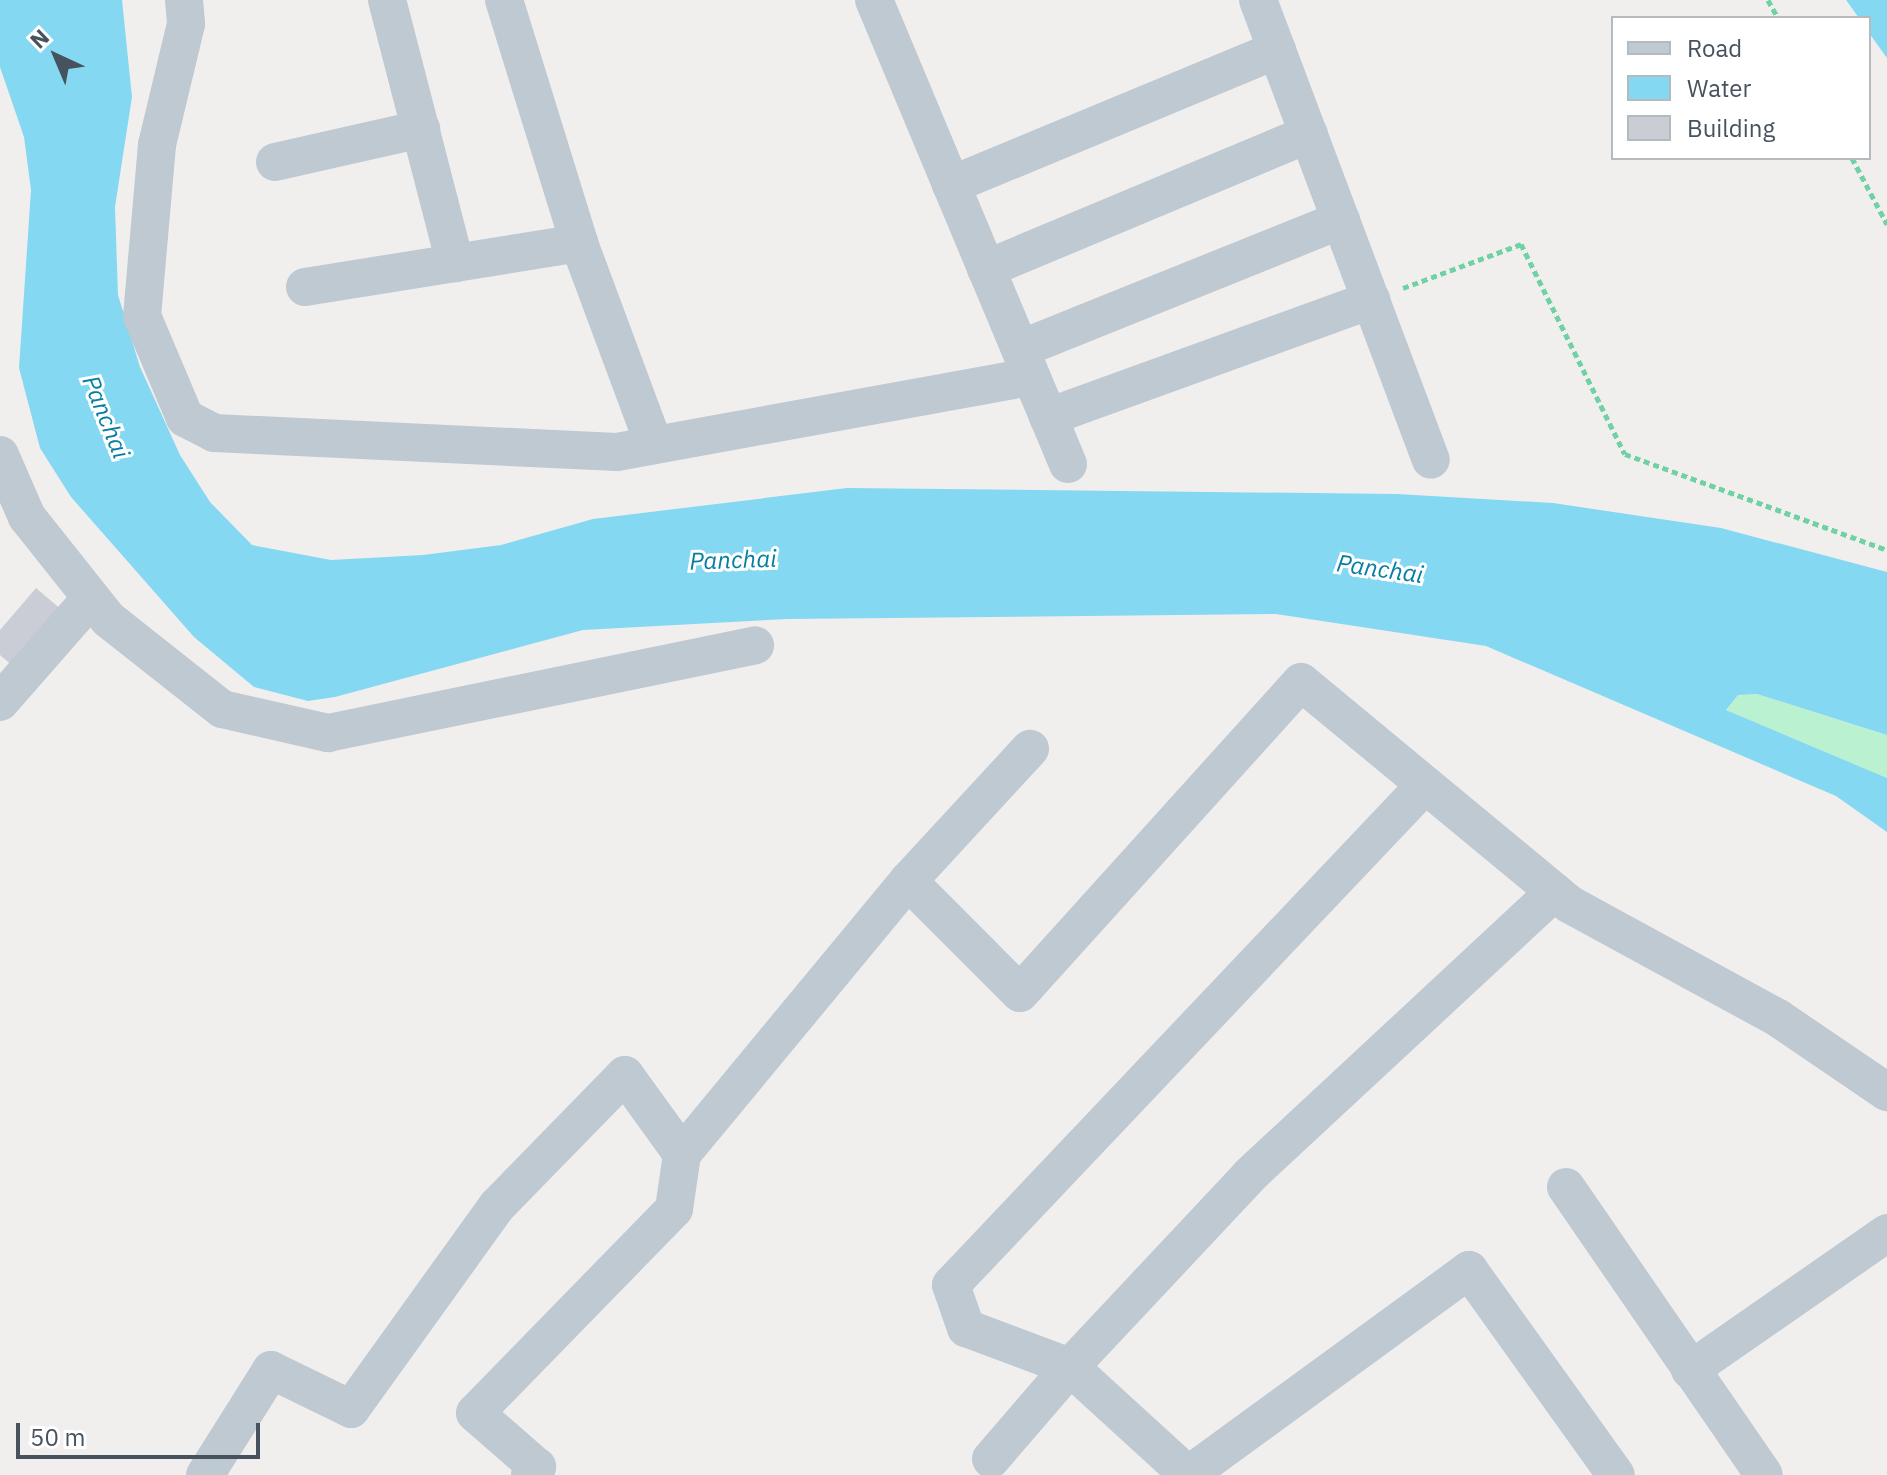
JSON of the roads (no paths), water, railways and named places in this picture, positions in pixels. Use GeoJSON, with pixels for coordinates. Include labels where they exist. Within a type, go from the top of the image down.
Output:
{"type":"FeatureCollection","features":[{"type":"Feature","properties":{"kind":"street"},"geometry":{"type":"LineString","coordinates":[[184,0],[186,24],[157,145],[142,316],[185,418],[214,433],[504,452],[654,445],[1025,363],[1341,220]]}},
{"type":"Feature","properties":{"kind":"street"},"geometry":{"type":"LineString","coordinates":[[387,0],[455,263]]}},
{"type":"Feature","properties":{"kind":"street"},"geometry":{"type":"LineString","coordinates":[[504,0],[579,243],[654,445]]}},
{"type":"Feature","properties":{"kind":"street"},"geometry":{"type":"LineString","coordinates":[[1258,0],[1431,460]]}},
{"type":"Feature","properties":{"kind":"street"},"geometry":{"type":"LineString","coordinates":[[884,3],[951,185],[1068,464]]}},
{"type":"Feature","properties":{"kind":"street"},"geometry":{"type":"LineString","coordinates":[[951,185],[1277,50]]}},
{"type":"Feature","properties":{"kind":"street"},"geometry":{"type":"LineString","coordinates":[[275,162],[421,129]]}},
{"type":"Feature","properties":{"kind":"street"},"geometry":{"type":"LineString","coordinates":[[986,269],[1309,134]]}},
{"type":"Feature","properties":{"kind":"street"},"geometry":{"type":"LineString","coordinates":[[305,287],[579,243]]}},
{"type":"Feature","properties":{"kind":"street"},"geometry":{"type":"LineString","coordinates":[[1048,417],[1371,300]]}},
{"type":"Feature","properties":{"kind":"street"},"geometry":{"type":"LineString","coordinates":[[0,455],[27,517],[91,598],[222,709],[328,733],[755,645]]}},
{"type":"Feature","properties":{"kind":"street"},"geometry":{"type":"LineString","coordinates":[[0,702],[91,598]]}},
{"type":"Feature","properties":{"kind":"street"},"geometry":{"type":"LineString","coordinates":[[908,881],[1020,993],[1301,682],[1555,892],[1778,1018],[1887,1092]]}},
{"type":"Feature","properties":{"kind":"street"},"geometry":{"type":"LineString","coordinates":[[530,1475],[537,1467],[475,1413],[674,1209],[682,1154],[908,881],[1030,749]]}},
{"type":"Feature","properties":{"kind":"street"},"geometry":{"type":"LineString","coordinates":[[1425,785],[951,1285],[966,1328],[1070,1367],[1187,1474],[1469,1270],[1616,1475]]}},
{"type":"Feature","properties":{"kind":"street"},"geometry":{"type":"LineString","coordinates":[[991,1459],[1070,1367],[1260,1165],[1555,892]]}},
{"type":"Feature","properties":{"kind":"street"},"geometry":{"type":"LineString","coordinates":[[205,1475],[271,1370],[351,1409],[497,1206],[625,1075],[682,1154]]}},
{"type":"Feature","properties":{"kind":"street"},"geometry":{"type":"LineString","coordinates":[[1566,1187],[1764,1475]]}},
{"type":"Feature","properties":{"kind":"street"},"geometry":{"type":"LineString","coordinates":[[1690,1370],[1887,1233]]}},
{"type":"Feature","properties":{"kind":"water","name":"Panchai"},"geometry":{"type":"Polygon","coordinates":[[[0,0],[122,0],[132,97],[115,207],[118,295],[140,367],[180,455],[210,502],[252,545],[331,560],[423,555],[501,545],[593,519],[847,488],[1397,494],[1553,503],[1721,528],[1887,572],[1887,735],[1757,694],[1738,695],[1726,710],[1887,778],[1887,832],[1836,796],[1486,646],[1276,614],[787,619],[583,630],[335,697],[308,701],[254,687],[194,637],[71,497],[40,448],[19,368],[31,190],[24,137],[0,67],[0,0]]]}},
{"type":"Feature","properties":{"kind":"water"},"geometry":{"type":"Polygon","coordinates":[[[1846,0],[1887,0],[1887,58],[1871,36],[1871,16],[1858,16],[1846,0]]]}}]}
